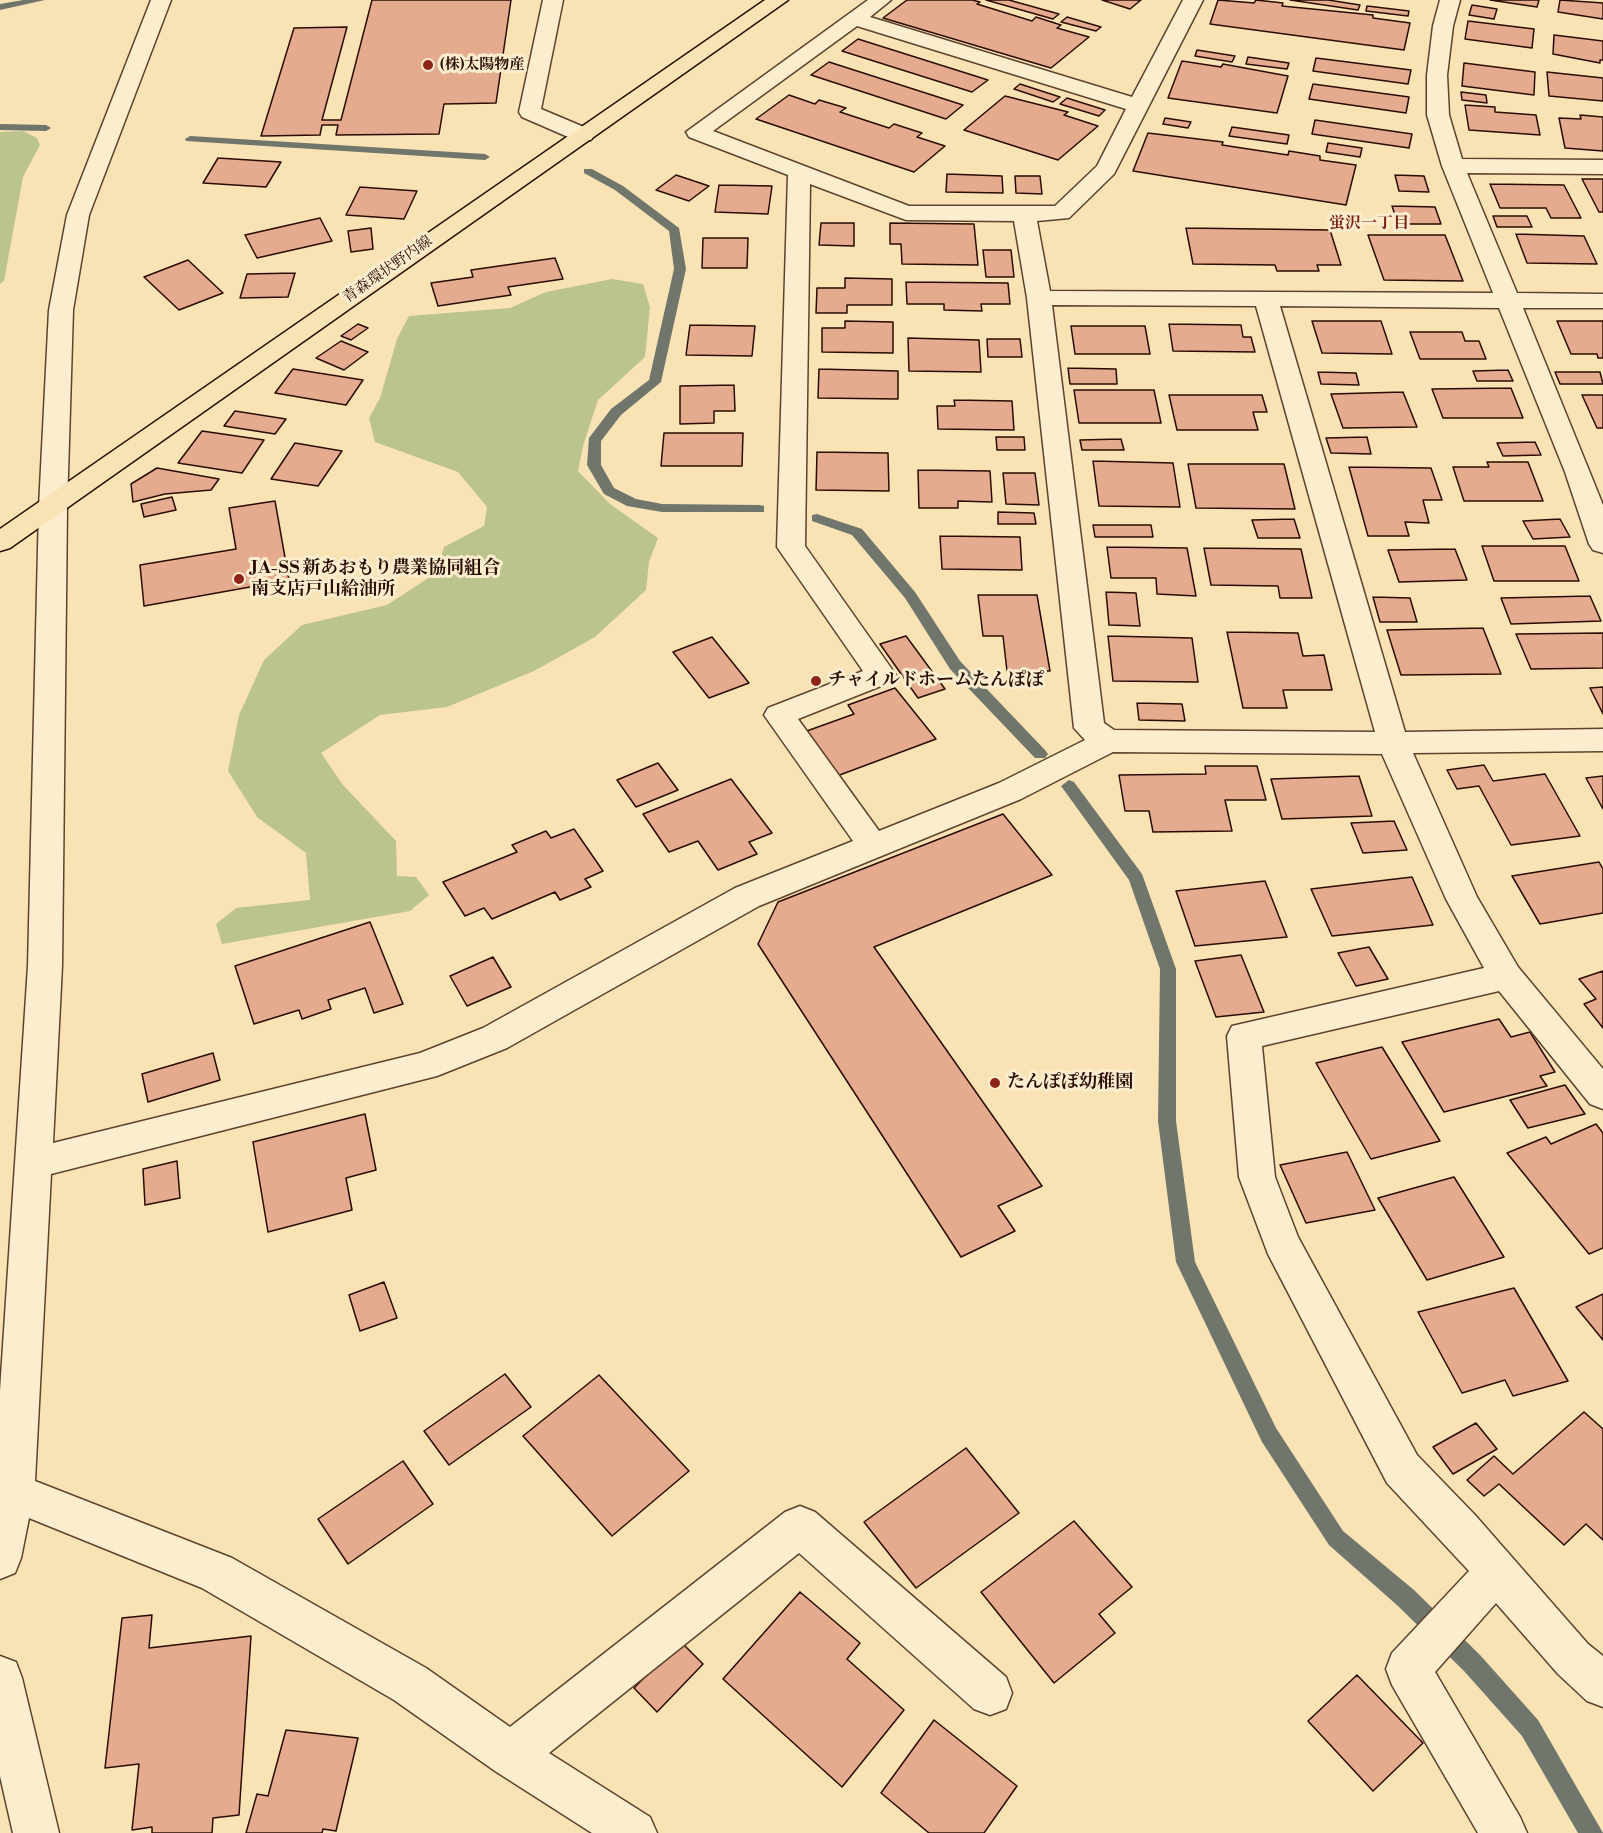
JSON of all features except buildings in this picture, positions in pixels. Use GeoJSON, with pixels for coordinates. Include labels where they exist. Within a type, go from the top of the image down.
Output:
{"type":"FeatureCollection","features":[{"type":"Feature","properties":{"kind":"main road","name":"青森環状野内線"},"geometry":{"type":"LineString","coordinates":[[0,542],[53,507],[235,375],[778,0]]}},
{"type":"Feature","properties":{"kind":"street"},"geometry":{"type":"LineString","coordinates":[[0,1558],[33,1163],[45,966],[53,507],[61,310],[78,215],[161,0]]}},
{"type":"Feature","properties":{"kind":"street"},"geometry":{"type":"LineString","coordinates":[[553,0],[531,112],[583,135]]}},
{"type":"Feature","properties":{"kind":"street"},"geometry":{"type":"LineString","coordinates":[[881,0],[697,132],[906,213],[1061,213],[1106,169],[1193,0]]}},
{"type":"Feature","properties":{"kind":"street"},"geometry":{"type":"LineString","coordinates":[[1450,0],[1443,26],[1437,75],[1438,115],[1453,166],[1508,301],[1591,472],[1603,544]]}},
{"type":"Feature","properties":{"kind":"street"},"geometry":{"type":"LineString","coordinates":[[854,19],[1138,106]]}},
{"type":"Feature","properties":{"kind":"street"},"geometry":{"type":"LineString","coordinates":[[1453,166],[1603,167]]}},
{"type":"Feature","properties":{"kind":"street"},"geometry":{"type":"LineString","coordinates":[[799,172],[791,547],[881,675],[779,715],[873,846]]}},
{"type":"Feature","properties":{"kind":"street"},"geometry":{"type":"LineString","coordinates":[[1024,214],[1039,298],[1089,728],[1108,741]]}},
{"type":"Feature","properties":{"kind":"street"},"geometry":{"type":"LineString","coordinates":[[1039,298],[1603,302]]}},
{"type":"Feature","properties":{"kind":"street"},"geometry":{"type":"LineString","coordinates":[[1266,299],[1393,743],[1462,899],[1506,976],[1603,1094]]}},
{"type":"Feature","properties":{"kind":"street"},"geometry":{"type":"LineString","coordinates":[[33,1163],[425,1065],[495,1038],[747,897],[1010,791],[1108,741],[1393,743],[1603,740]]}},
{"type":"Feature","properties":{"kind":"street"},"geometry":{"type":"LineString","coordinates":[[1506,976],[1244,1036],[1257,1177],[1281,1242],[1402,1469],[1484,1587],[1603,1685]]}},
{"type":"Feature","properties":{"kind":"street"},"geometry":{"type":"LineString","coordinates":[[7,1481],[217,1573],[410,1684],[511,1755],[634,1833]]}},
{"type":"Feature","properties":{"kind":"street"},"geometry":{"type":"LineString","coordinates":[[511,1755],[800,1526],[990,1693]]}},
{"type":"Feature","properties":{"kind":"street"},"geometry":{"type":"LineString","coordinates":[[1484,1587],[1408,1668],[1504,1833]]}},
{"type":"Feature","properties":{"kind":"street"},"geometry":{"type":"LineString","coordinates":[[0,1678],[36,1833]]}},
{"type":"Feature","properties":{"kind":"green space"},"geometry":{"type":"Polygon","coordinates":[[[23,131],[37,138],[40,145],[23,177],[4,281],[0,284],[0,132],[23,131]]]}},
{"type":"Feature","properties":{"kind":"green space"},"geometry":{"type":"Polygon","coordinates":[[[612,279],[643,284],[650,307],[645,357],[598,400],[583,446],[578,471],[610,504],[658,538],[649,562],[646,590],[595,637],[534,671],[447,707],[380,715],[321,753],[343,785],[396,841],[397,876],[416,877],[429,895],[410,911],[222,944],[216,924],[236,908],[310,900],[306,853],[257,817],[228,771],[239,715],[264,660],[302,625],[387,605],[436,573],[444,547],[484,526],[487,507],[458,472],[375,442],[369,418],[380,398],[397,339],[409,316],[510,308],[546,292],[612,279]]]}},
{"type":"Feature","properties":{"kind":"waterway"},"geometry":{"type":"LineString","coordinates":[[0,7],[40,0]]}},
{"type":"Feature","properties":{"kind":"waterway"},"geometry":{"type":"LineString","coordinates":[[0,127],[46,128]]}},
{"type":"Feature","properties":{"kind":"waterway"},"geometry":{"type":"LineString","coordinates":[[190,139],[485,157]]}},
{"type":"Feature","properties":{"kind":"waterway"},"geometry":{"type":"LineString","coordinates":[[588,171],[619,188],[675,230],[680,269],[655,382],[616,412],[594,441],[594,465],[609,491],[632,503],[662,508],[759,509]]}},
{"type":"Feature","properties":{"kind":"waterway"},"geometry":{"type":"LineString","coordinates":[[817,518],[857,532],[910,595],[955,665],[1040,754]]}},
{"type":"Feature","properties":{"kind":"waterway"},"geometry":{"type":"LineString","coordinates":[[1069,786],[1136,878],[1168,969],[1167,1121],[1186,1262],[1269,1435],[1336,1538],[1406,1598],[1472,1663],[1530,1728],[1591,1833]]}},
{"type":"Feature","properties":{"kind":"place","name":"(株)太陽物産"},"geometry":{"type":"Point","coordinates":[428,65]}},
{"type":"Feature","properties":{"kind":"place","name":"JA-SS 新あおもり農業協同組合 南支店戸山給油所"},"geometry":{"type":"Point","coordinates":[239,579]}},
{"type":"Feature","properties":{"kind":"place","name":"チャイルドホームたんぽぽ"},"geometry":{"type":"Point","coordinates":[816,681]}},
{"type":"Feature","properties":{"kind":"place","name":"たんぽぽ幼稚園"},"geometry":{"type":"Point","coordinates":[995,1083]}},
{"type":"Feature","properties":{"kind":"district","name":"蛍沢一丁目"},"geometry":{"type":"Point","coordinates":[1369,224]}}]}
